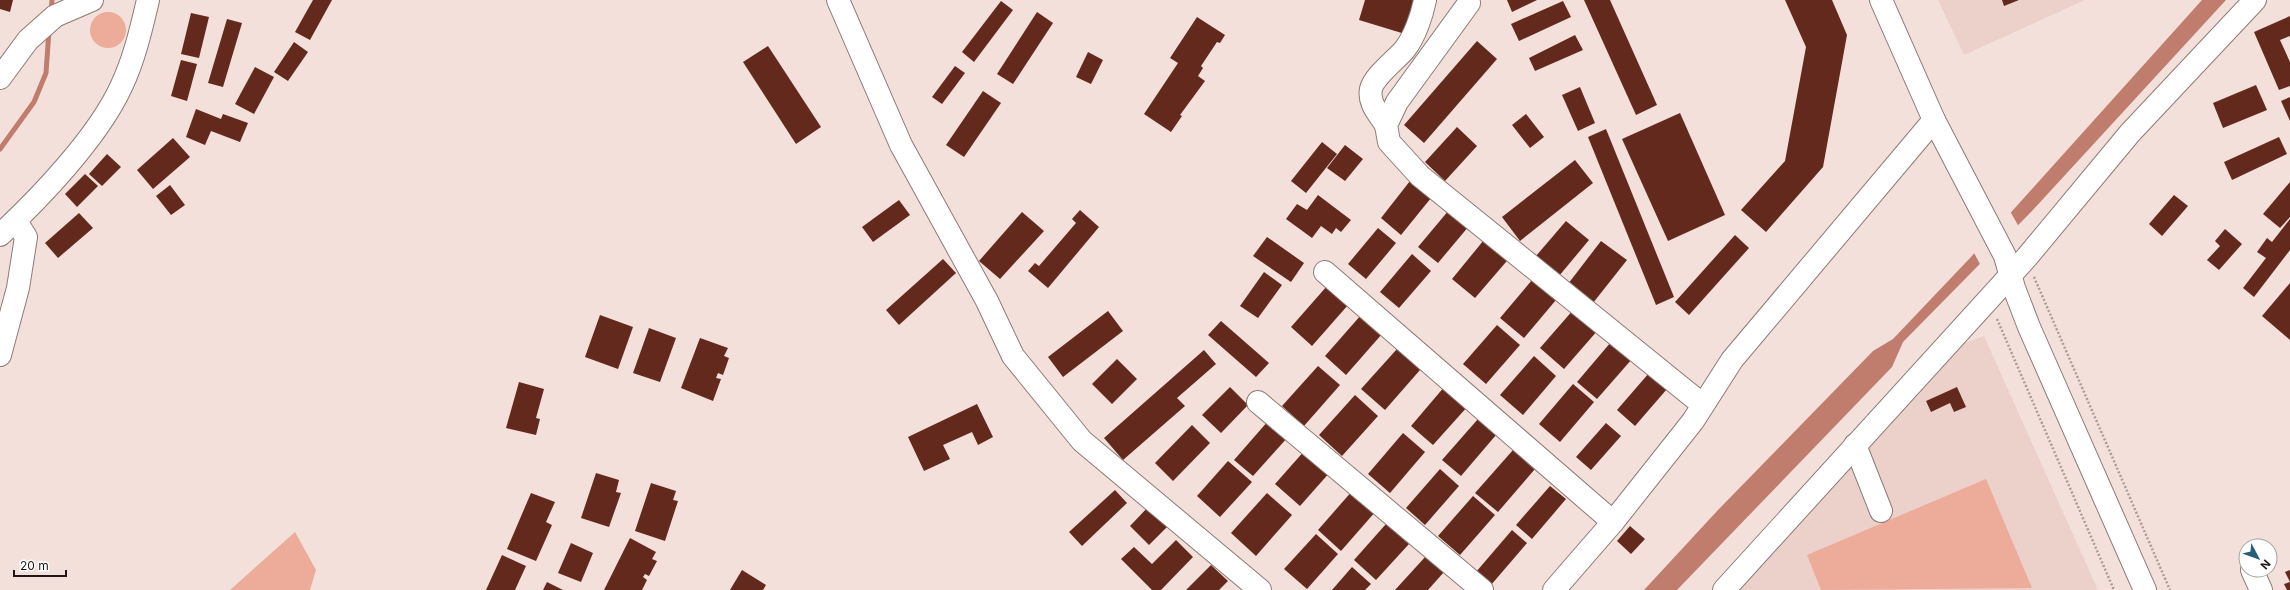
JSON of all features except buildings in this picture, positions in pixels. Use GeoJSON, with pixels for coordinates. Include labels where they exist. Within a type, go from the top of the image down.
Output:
{"type":"FeatureCollection","features":[{"type":"Feature","properties":{"kind":"street"},"geometry":{"type":"LineString","coordinates":[[0,78],[28,40],[47,23],[92,0]]}},
{"type":"Feature","properties":{"kind":"street"},"geometry":{"type":"LineString","coordinates":[[0,236],[16,221],[75,157],[121,88],[135,53],[148,0]]}},
{"type":"Feature","properties":{"kind":"street"},"geometry":{"type":"LineString","coordinates":[[838,0],[901,145],[987,301],[1013,356],[1082,441],[1260,590]]}},
{"type":"Feature","properties":{"kind":"street"},"geometry":{"type":"LineString","coordinates":[[1425,0],[1422,14],[1406,47],[1371,88],[1372,105],[1386,125],[1389,142],[1420,176],[1703,405]]}},
{"type":"Feature","properties":{"kind":"street"},"geometry":{"type":"LineString","coordinates":[[1881,0],[1934,120],[2008,266],[2029,327],[2145,590]]}},
{"type":"Feature","properties":{"kind":"street"},"geometry":{"type":"LineString","coordinates":[[1724,590],[1854,445],[1988,301],[2008,266],[2027,257],[2130,133],[2255,0]]}},
{"type":"Feature","properties":{"kind":"street"},"geometry":{"type":"LineString","coordinates":[[1386,125],[1397,102],[1469,3]]}},
{"type":"Feature","properties":{"kind":"street"},"geometry":{"type":"LineString","coordinates":[[1554,590],[1613,522],[1693,422],[1732,360],[1934,120]]}},
{"type":"Feature","properties":{"kind":"street"},"geometry":{"type":"LineString","coordinates":[[0,355],[18,288],[26,237],[16,221]]}},
{"type":"Feature","properties":{"kind":"street"},"geometry":{"type":"LineString","coordinates":[[1325,272],[1613,522]]}},
{"type":"Feature","properties":{"kind":"street"},"geometry":{"type":"LineString","coordinates":[[1258,402],[1482,590]]}},
{"type":"Feature","properties":{"kind":"street"},"geometry":{"type":"LineString","coordinates":[[1854,445],[1881,511]]}},
{"type":"Feature","properties":{"kind":"street"},"geometry":{"type":"LineString","coordinates":[[2256,578],[2261,590]]}},
{"type":"Feature","properties":{"kind":"path"},"geometry":{"type":"LineString","coordinates":[[2027,257],[2038,288],[2170,590]]}},
{"type":"Feature","properties":{"kind":"path"},"geometry":{"type":"LineString","coordinates":[[1988,301],[2114,590]]}},
{"type":"Feature","properties":{"kind":"shaded area"},"geometry":{"type":"Polygon","coordinates":[[[1938,0],[2085,0],[1964,55],[1938,0]]]}},
{"type":"Feature","properties":{"kind":"shaded area"},"geometry":{"type":"Polygon","coordinates":[[[2202,0],[2226,0],[2031,212],[1903,342],[1892,367],[1677,590],[1644,590],[1718,510],[1873,351],[1893,339],[1970,258],[2202,0]]]}},
{"type":"Feature","properties":{"kind":"shaded area"},"geometry":{"type":"Polygon","coordinates":[[[108,12],[118,15],[123,20],[126,30],[123,40],[118,45],[108,48],[98,45],[93,40],[90,30],[93,20],[98,15],[108,12]]]}},
{"type":"Feature","properties":{"kind":"shaded area"},"geometry":{"type":"Polygon","coordinates":[[[1984,336],[2098,590],[1738,590],[1959,345],[1984,336]]]}},
{"type":"Feature","properties":{"kind":"shaded area"},"geometry":{"type":"Polygon","coordinates":[[[1986,479],[2032,588],[1821,590],[1807,555],[1986,479]]]}},
{"type":"Feature","properties":{"kind":"shaded area"},"geometry":{"type":"Polygon","coordinates":[[[295,532],[316,570],[310,590],[230,590],[295,532]]]}},
{"type":"Feature","properties":{"kind":"pier"},"geometry":{"type":"Polygon","coordinates":[[[2010,211],[2019,227],[1981,266],[1973,251],[2010,211]]]}},
{"type":"Feature","properties":{"kind":"waterway"},"geometry":{"type":"LineString","coordinates":[[51,12],[52,0]]}},
{"type":"Feature","properties":{"kind":"waterway"},"geometry":{"type":"LineString","coordinates":[[0,149],[34,102],[46,73],[49,30]]}}]}
